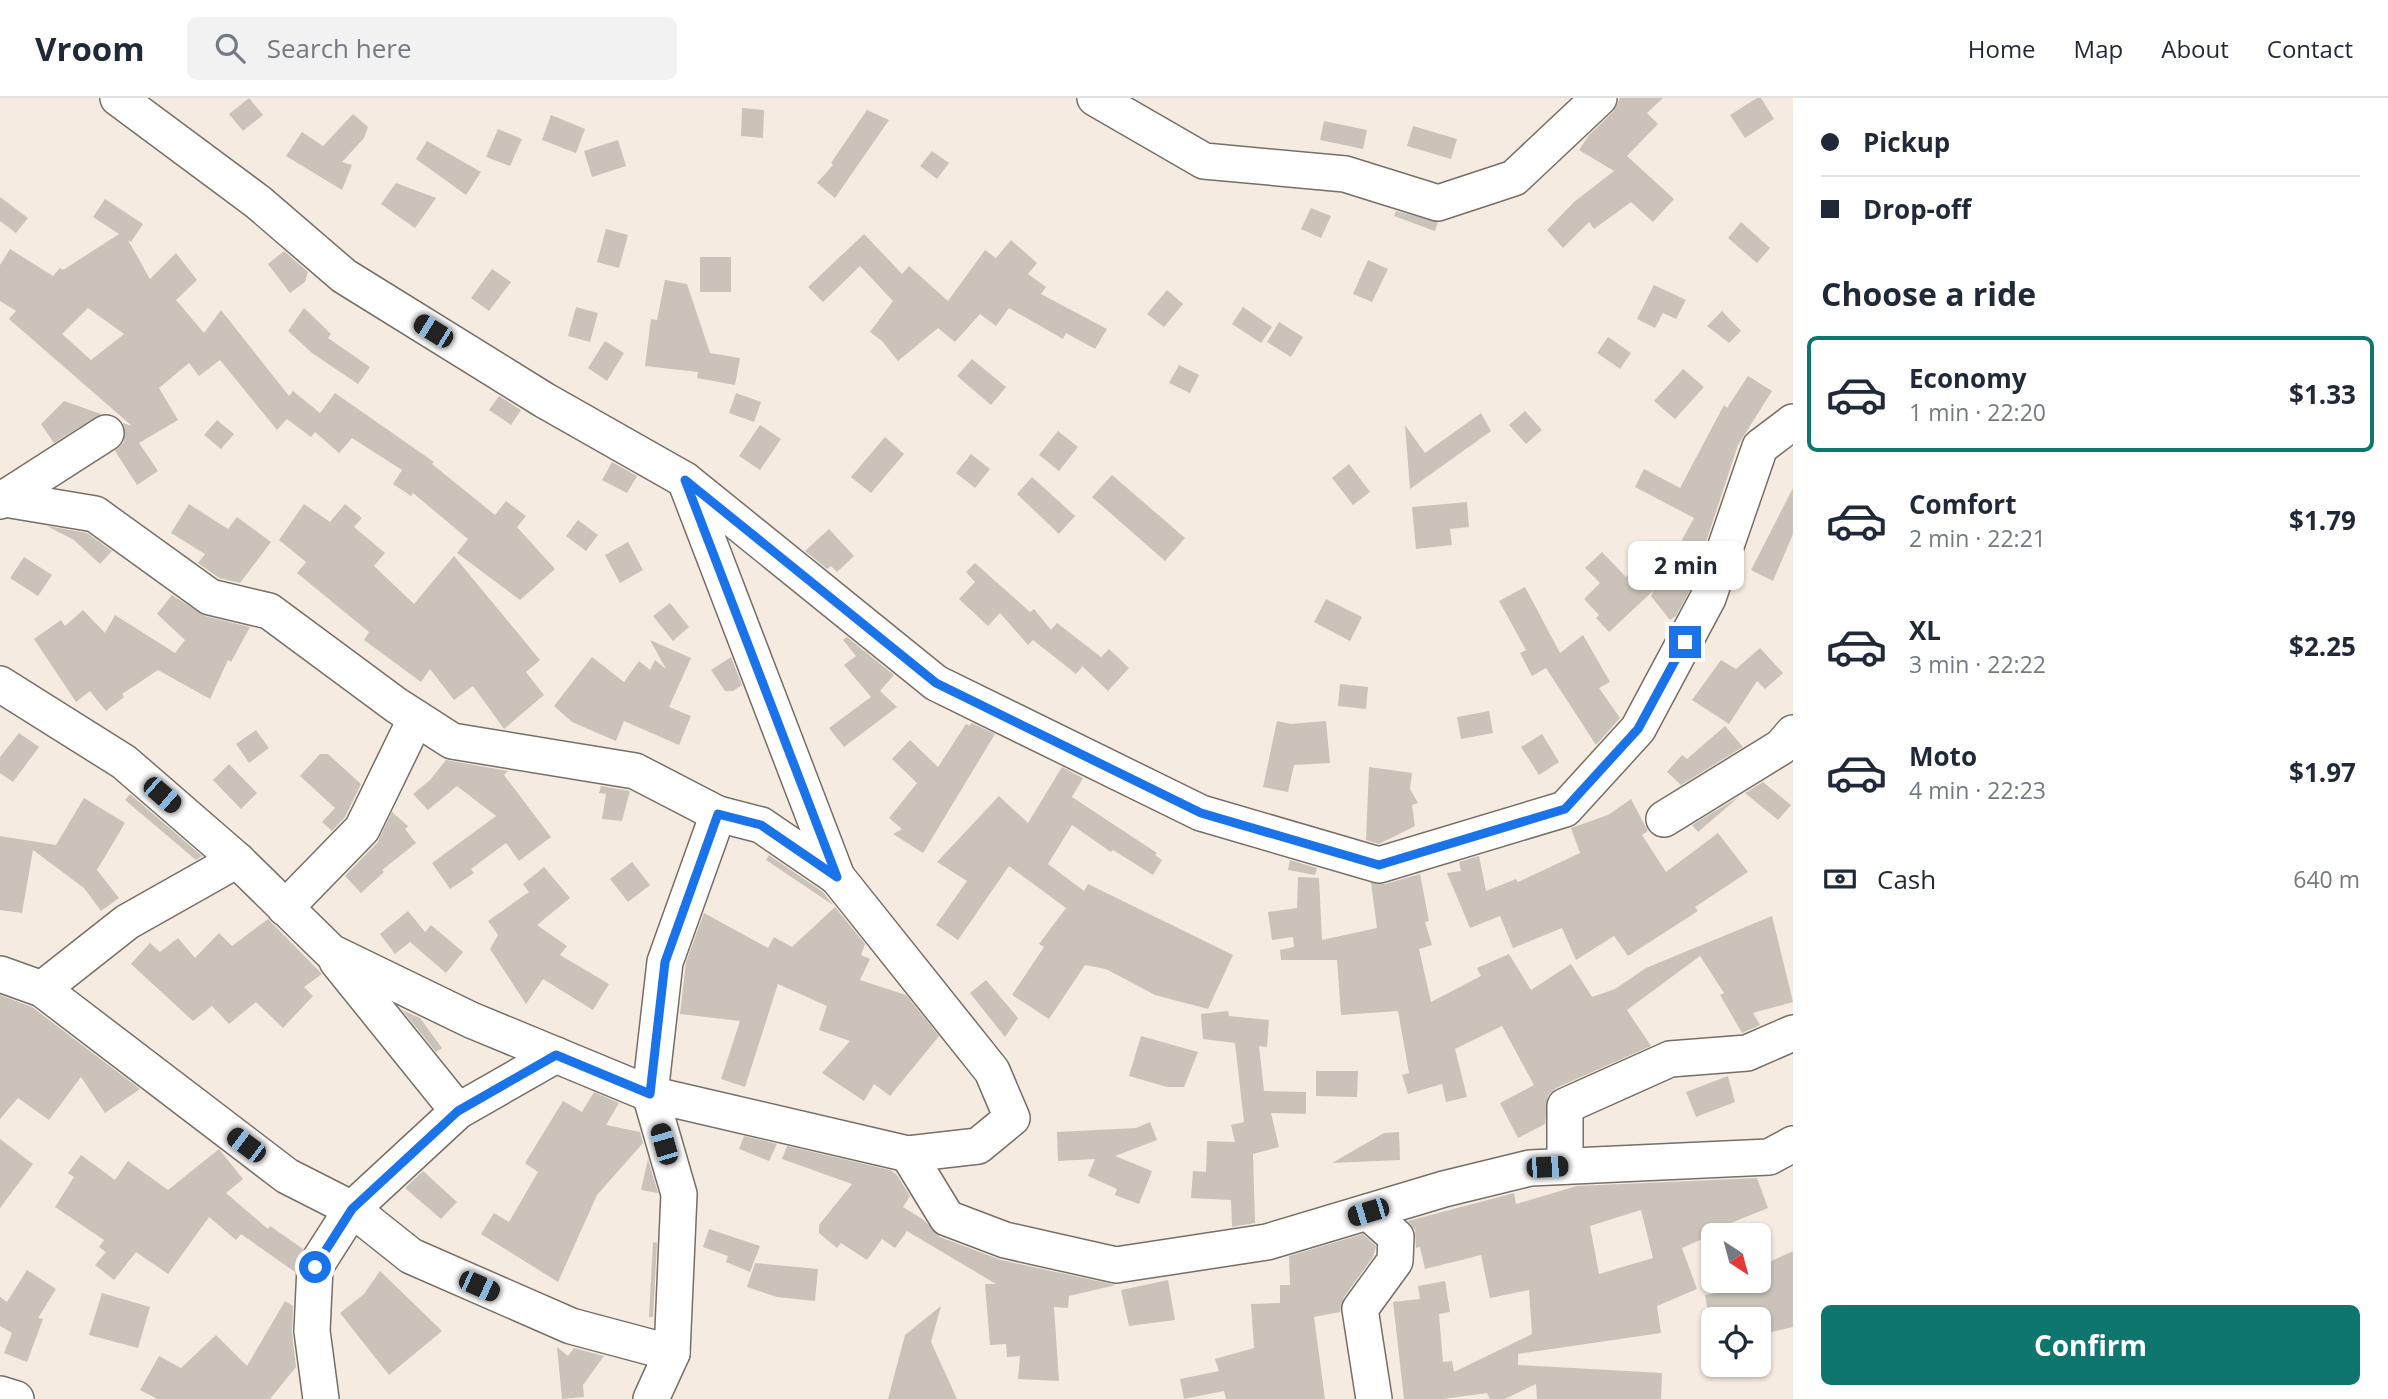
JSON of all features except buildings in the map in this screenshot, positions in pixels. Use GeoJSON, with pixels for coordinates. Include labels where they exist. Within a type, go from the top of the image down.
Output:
{"type":"FeatureCollection","features":[{"type":"Feature","properties":{"kind":"street"},"geometry":{"type":"LineString","coordinates":[[118,98],[258,202],[344,276],[544,400],[685,480],[936,683],[1201,813],[1379,865],[1565,809],[1638,729],[1708,598],[1760,447],[1793,422]]}},
{"type":"Feature","properties":{"kind":"street"},"geometry":{"type":"LineString","coordinates":[[1095,98],[1204,161],[1345,174],[1438,203],[1514,177],[1599,98]]}},
{"type":"Feature","properties":{"kind":"street"},"geometry":{"type":"LineString","coordinates":[[2,500],[106,433]]}},
{"type":"Feature","properties":{"kind":"street"},"geometry":{"type":"LineString","coordinates":[[685,480],[837,877]]}},
{"type":"Feature","properties":{"kind":"street"},"geometry":{"type":"LineString","coordinates":[[2,500],[95,514],[209,597],[269,611],[452,741],[635,771],[718,814],[761,825],[837,877],[992,1071],[1012,1118],[978,1146],[908,1154],[650,1094],[471,1020],[331,952]]}},
{"type":"Feature","properties":{"kind":"street"},"geometry":{"type":"LineString","coordinates":[[0,684],[124,762],[237,860],[331,952],[458,1111]]}},
{"type":"Feature","properties":{"kind":"street"},"geometry":{"type":"LineString","coordinates":[[285,908],[362,829],[416,718]]}},
{"type":"Feature","properties":{"kind":"street"},"geometry":{"type":"LineString","coordinates":[[1664,819],[1781,747],[1793,733]]}},
{"type":"Feature","properties":{"kind":"street"},"geometry":{"type":"LineString","coordinates":[[651,1399],[672,1353],[679,1194],[650,1094],[665,962],[718,814]]}},
{"type":"Feature","properties":{"kind":"street"},"geometry":{"type":"LineString","coordinates":[[42,989],[127,922],[237,860]]}},
{"type":"Feature","properties":{"kind":"street"},"geometry":{"type":"LineString","coordinates":[[0,974],[42,989],[287,1176],[352,1209],[411,1256],[571,1326],[672,1353]]}},
{"type":"Feature","properties":{"kind":"street"},"geometry":{"type":"LineString","coordinates":[[1564,1166],[1565,1106],[1670,1059],[1748,1053],[1793,1032]]}},
{"type":"Feature","properties":{"kind":"street"},"geometry":{"type":"LineString","coordinates":[[321,1399],[312,1331],[315,1267],[352,1209],[458,1111],[556,1055]]}},
{"type":"Feature","properties":{"kind":"street"},"geometry":{"type":"LineString","coordinates":[[908,1154],[947,1218],[1005,1240],[1116,1265],[1266,1242],[1530,1168],[1769,1157],[1793,1144]]}},
{"type":"Feature","properties":{"kind":"street"},"geometry":{"type":"LineString","coordinates":[[1368,1212],[1395,1237],[1395,1261],[1360,1309],[1374,1399]]}},
{"type":"Feature","properties":{"kind":"street"},"geometry":{"type":"LineString","coordinates":[[0,1394],[16,1399]]}},
{"type":"Feature","properties":{"kind":"route"},"geometry":{"type":"LineString","coordinates":[[315,1267],[352,1209],[458,1111],[556,1055],[650,1094],[665,962],[718,814],[761,825],[837,877],[685,480],[936,683],[1201,813],[1379,865],[1565,809],[1638,729],[1685,642]]}}]}
